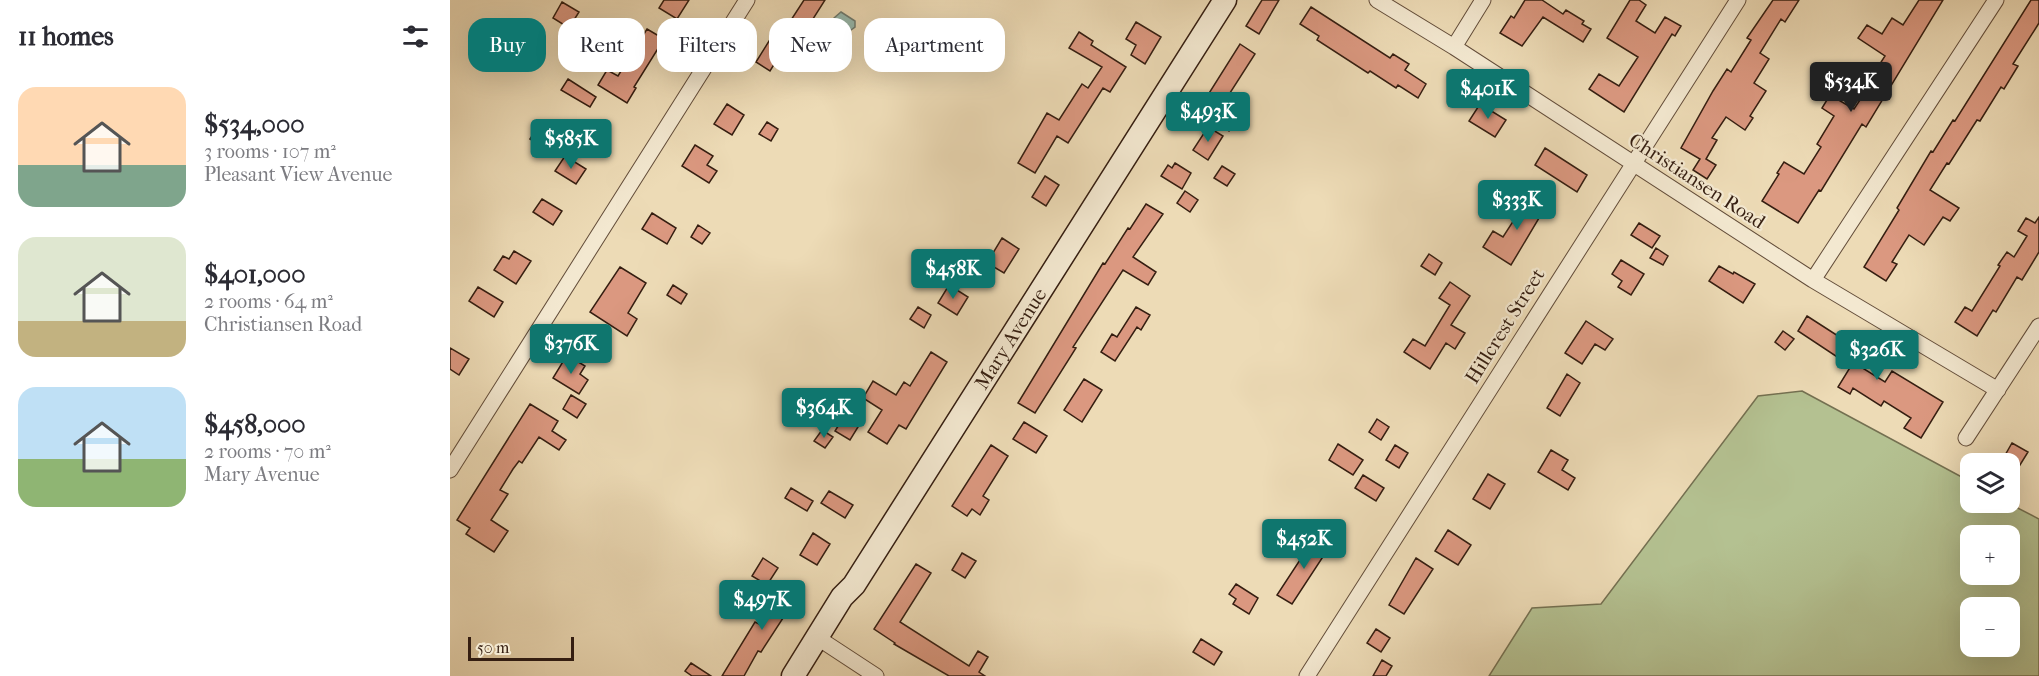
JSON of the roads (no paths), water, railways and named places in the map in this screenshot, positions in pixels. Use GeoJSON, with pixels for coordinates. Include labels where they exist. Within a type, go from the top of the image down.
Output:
{"type":"FeatureCollection","features":[{"type":"Feature","properties":{"kind":"street"},"geometry":{"type":"LineString","coordinates":[[450,470],[747,0]]}},
{"type":"Feature","properties":{"kind":"street","name":"Mary Avenue"},"geometry":{"type":"LineString","coordinates":[[793,676],[842,597],[854,585],[1225,0]]}},
{"type":"Feature","properties":{"kind":"street","name":"Christiansen Road"},"geometry":{"type":"LineString","coordinates":[[1377,0],[1454,47],[1632,165],[1813,280],[1998,390]]}},
{"type":"Feature","properties":{"kind":"street"},"geometry":{"type":"LineString","coordinates":[[1454,47],[1484,0]]}},
{"type":"Feature","properties":{"kind":"street","name":"Hillcrest Street"},"geometry":{"type":"LineString","coordinates":[[1307,676],[1738,0]]}},
{"type":"Feature","properties":{"kind":"street"},"geometry":{"type":"LineString","coordinates":[[1813,280],[1996,0]]}},
{"type":"Feature","properties":{"kind":"street"},"geometry":{"type":"LineString","coordinates":[[1966,438],[2039,326]]}},
{"type":"Feature","properties":{"kind":"street"},"geometry":{"type":"LineString","coordinates":[[818,638],[876,676]]}},
{"type":"Feature","properties":{"kind":"water"},"geometry":{"type":"Polygon","coordinates":[[[841,12],[850,18],[834,18],[841,12]]]}},
{"type":"Feature","properties":{"kind":"water"},"geometry":{"type":"Polygon","coordinates":[[[852,19],[855,21],[855,27],[852,29],[852,19]]]}}]}
